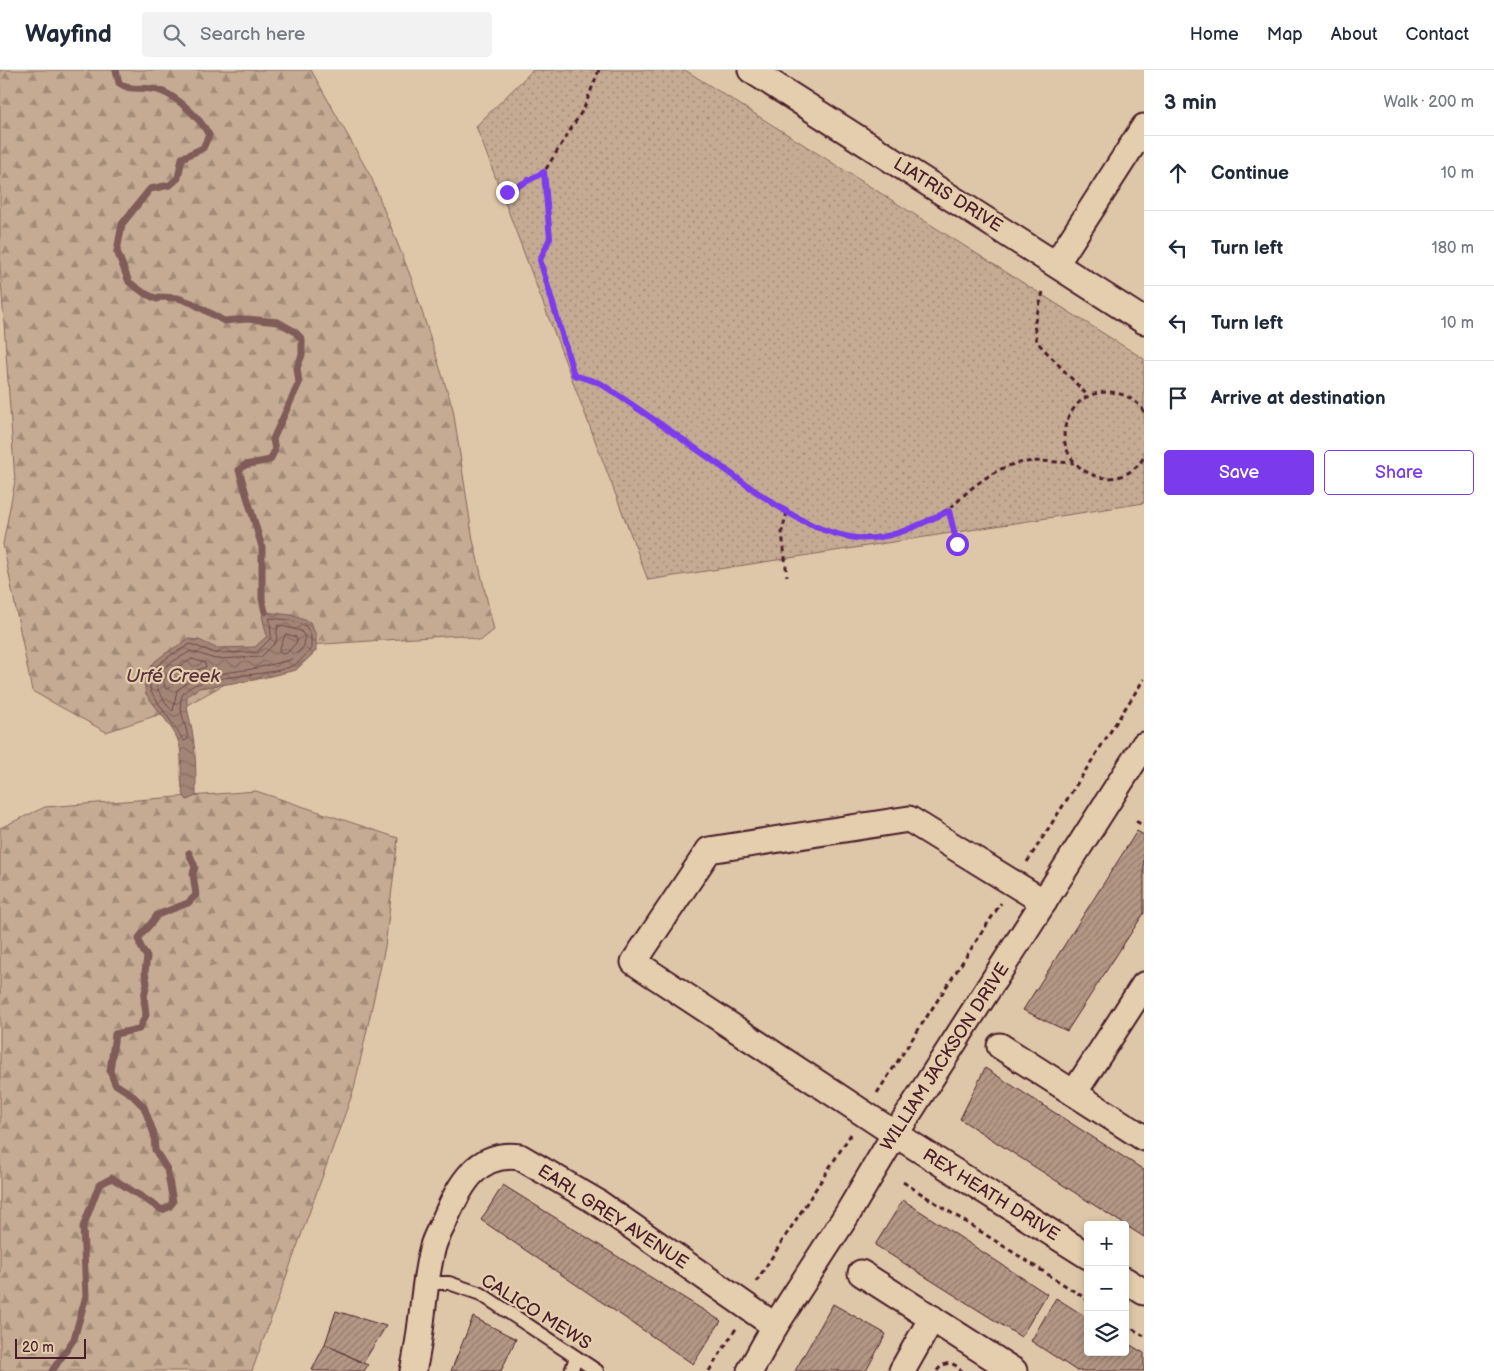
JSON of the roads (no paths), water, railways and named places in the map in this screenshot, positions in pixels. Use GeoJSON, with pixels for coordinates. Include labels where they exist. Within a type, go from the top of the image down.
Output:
{"type":"FeatureCollection","features":[{"type":"Feature","properties":{"kind":"street","name":"LIATRIS DRIVE"},"geometry":{"type":"LineString","coordinates":[[751,70],[1144,320]]}},
{"type":"Feature","properties":{"kind":"street"},"geometry":{"type":"LineString","coordinates":[[1056,264],[1144,127]]}},
{"type":"Feature","properties":{"kind":"street","name":"WILLIAM JACKSON DRIVE"},"geometry":{"type":"LineString","coordinates":[[750,1371],[775,1326],[848,1213],[895,1134],[1144,745]]}},
{"type":"Feature","properties":{"kind":"street","name":"REX HEATH DRIVE"},"geometry":{"type":"LineString","coordinates":[[1044,902],[909,819],[709,850],[634,962],[895,1134],[1084,1253]]}},
{"type":"Feature","properties":{"kind":"street"},"geometry":{"type":"LineString","coordinates":[[1074,1093],[1144,985]]}},
{"type":"Feature","properties":{"kind":"street"},"geometry":{"type":"LineString","coordinates":[[1000,1046],[1144,1138]]}},
{"type":"Feature","properties":{"kind":"street","name":"EARL GREY AVENUE"},"geometry":{"type":"LineString","coordinates":[[414,1371],[420,1346],[426,1283],[432,1248],[467,1175],[486,1162],[506,1155],[520,1157],[597,1202],[775,1326]]}},
{"type":"Feature","properties":{"kind":"street"},"geometry":{"type":"LineString","coordinates":[[861,1273],[1014,1371]]}},
{"type":"Feature","properties":{"kind":"street"},"geometry":{"type":"LineString","coordinates":[[1129,1283],[1144,1292]]}},
{"type":"Feature","properties":{"kind":"street"},"geometry":{"type":"LineString","coordinates":[[902,1371],[932,1318]]}},
{"type":"Feature","properties":{"kind":"lane","name":"CALICO MEWS"},"geometry":{"type":"LineString","coordinates":[[426,1283],[449,1283],[481,1294],[597,1371]]}},
{"type":"Feature","properties":{"kind":"lane"},"geometry":{"type":"LineString","coordinates":[[570,1371],[576,1358]]}},
{"type":"Feature","properties":{"kind":"water","name":"Urfé Creek"},"geometry":{"type":"Polygon","coordinates":[[[265,612],[291,615],[310,622],[316,635],[316,651],[296,670],[254,680],[199,688],[187,696],[194,746],[196,796],[187,800],[182,790],[179,743],[169,725],[146,694],[146,674],[156,660],[188,639],[199,640],[216,648],[255,647],[267,636],[262,616],[265,612]]]}},
{"type":"Feature","properties":{"kind":"waterway","name":"Urfé Creek"},"geometry":{"type":"LineString","coordinates":[[116,70],[119,83],[123,85],[131,88],[147,88],[160,91],[177,100],[193,114],[209,135],[203,148],[182,158],[178,178],[170,185],[150,189],[122,224],[117,251],[129,282],[144,293],[157,299],[159,297],[178,298],[192,303],[224,321],[247,319],[278,322],[294,331],[302,339],[302,355],[297,368],[299,383],[273,439],[275,450],[270,460],[245,465],[239,470],[262,547],[262,599],[265,612]]}},
{"type":"Feature","properties":{"kind":"waterway","name":"Urfé Creek"},"geometry":{"type":"LineString","coordinates":[[52,1371],[74,1339],[86,1296],[83,1227],[99,1185],[112,1178],[162,1210],[169,1207],[173,1202],[167,1169],[155,1150],[154,1134],[144,1107],[131,1094],[115,1084],[110,1071],[115,1034],[139,1029],[146,1015],[144,997],[147,983],[145,972],[147,957],[140,945],[139,938],[157,915],[188,903],[196,895],[193,874],[195,867],[189,853]]}}]}
